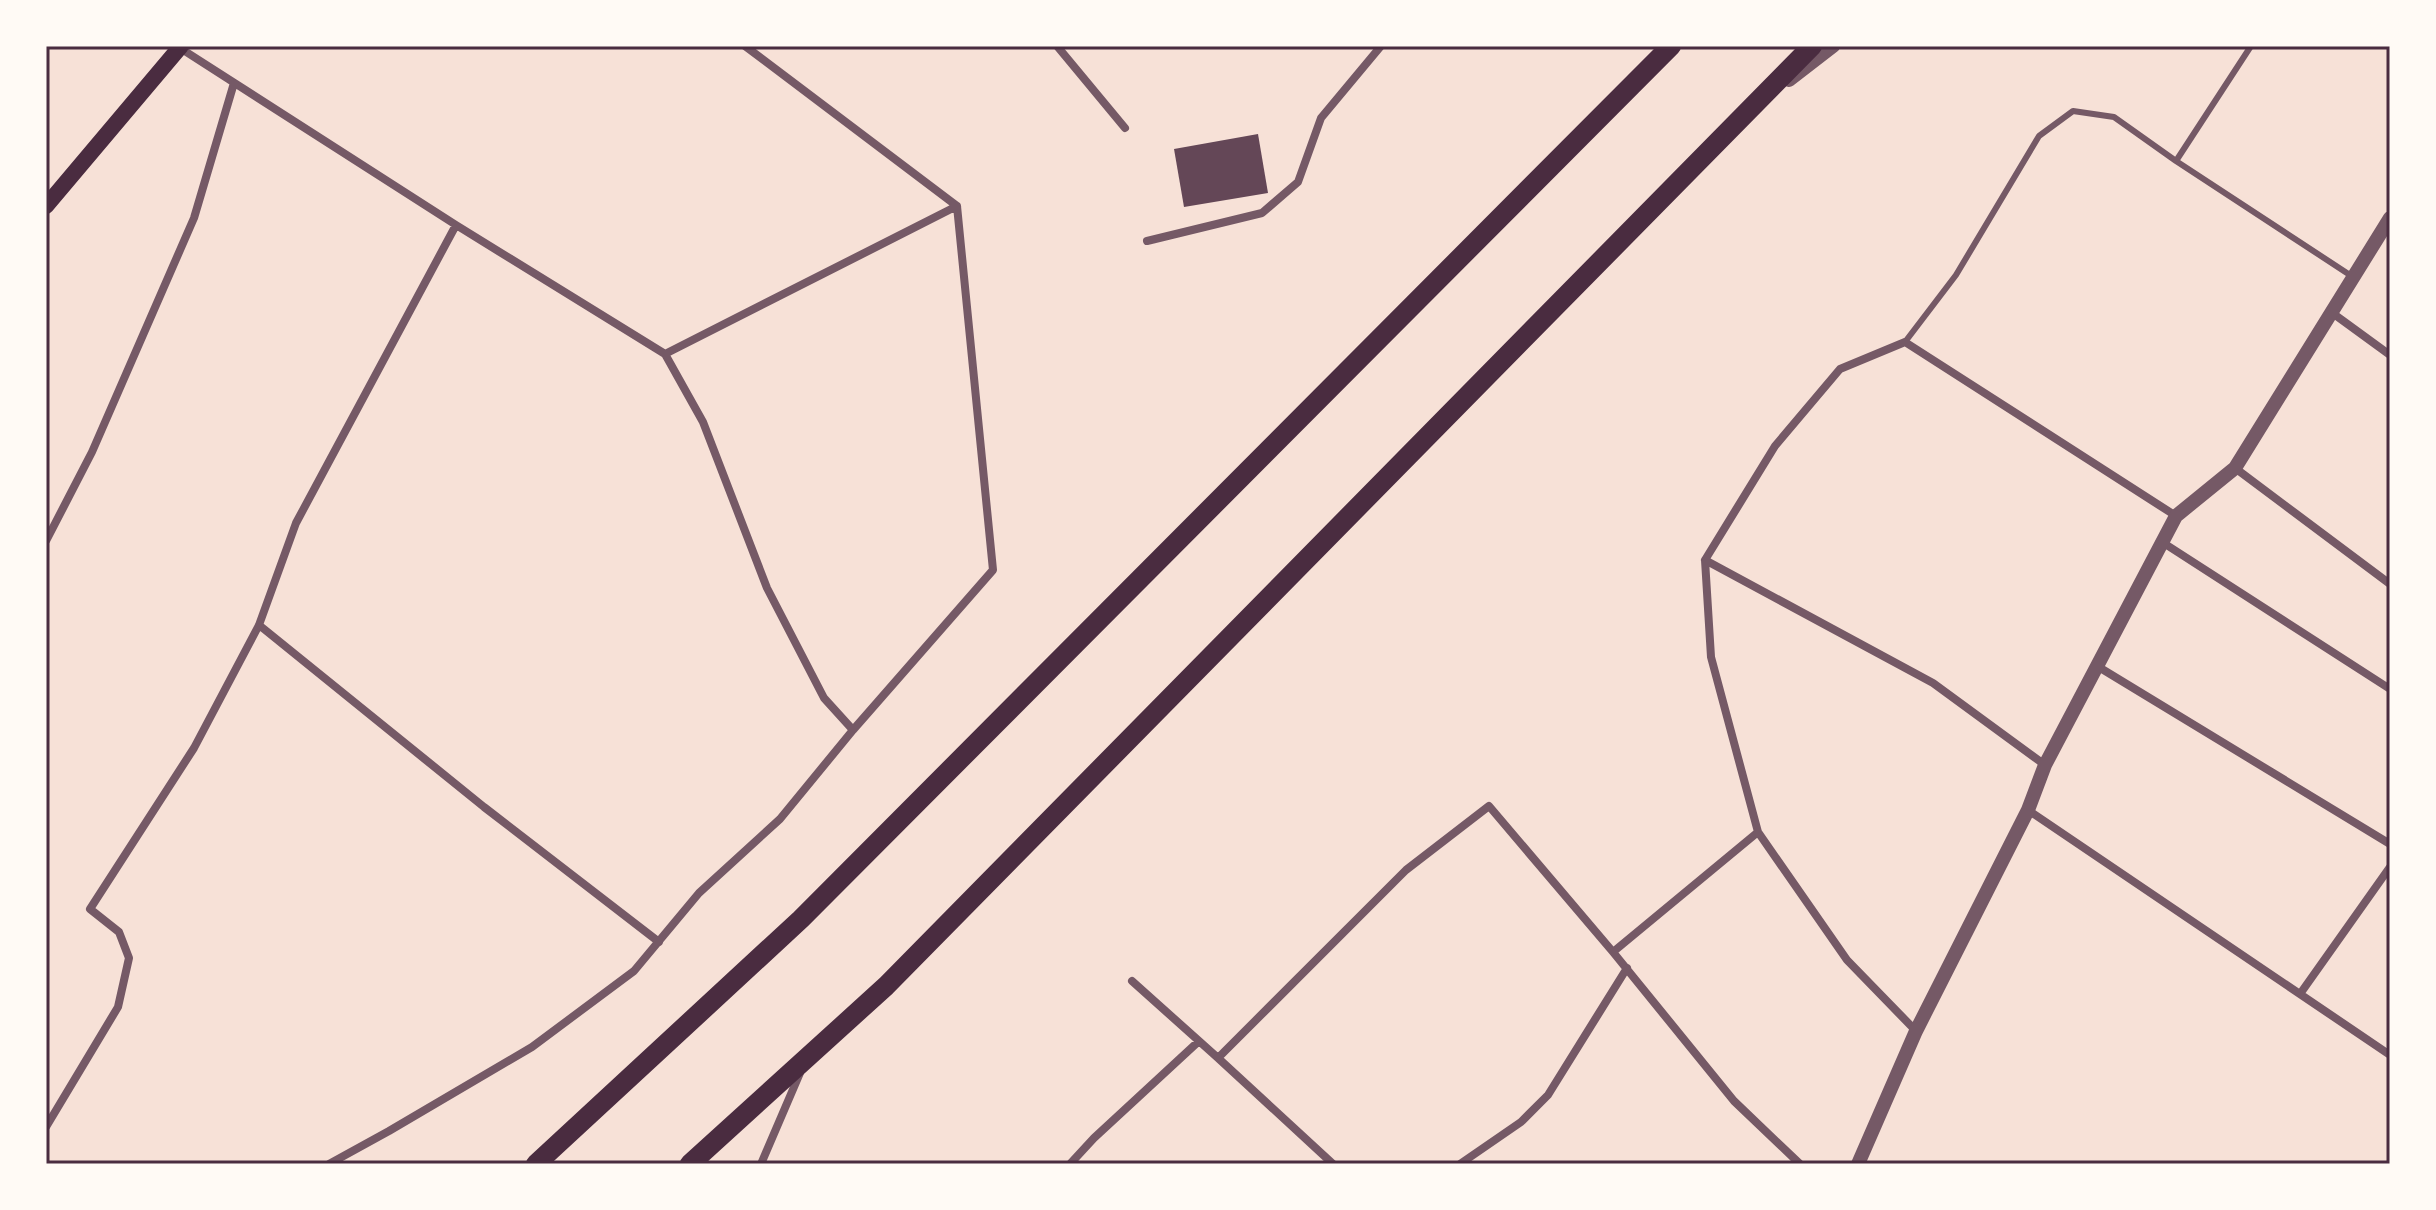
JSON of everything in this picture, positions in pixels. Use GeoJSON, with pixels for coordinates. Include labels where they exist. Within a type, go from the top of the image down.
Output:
{"type":"FeatureCollection","features":[{"type":"Feature","properties":{"kind":"main road"},"geometry":{"type":"LineString","coordinates":[[536,1164],[801,919],[1671,46]]}},
{"type":"Feature","properties":{"kind":"main road"},"geometry":{"type":"LineString","coordinates":[[690,1164],[886,986],[1812,46]]}},
{"type":"Feature","properties":{"kind":"main road"},"geometry":{"type":"LineString","coordinates":[[46,206],[181,47]]}},
{"type":"Feature","properties":{"kind":"street"},"geometry":{"type":"LineString","coordinates":[[329,1164],[532,1047],[634,971],[699,893],[780,819],[993,570],[957,206],[745,46]]}},
{"type":"Feature","properties":{"kind":"street"},"geometry":{"type":"LineString","coordinates":[[1057,46],[1125,128]]}},
{"type":"Feature","properties":{"kind":"street"},"geometry":{"type":"LineString","coordinates":[[1147,241],[1262,213],[1298,182],[1321,118],[1381,46]]}},
{"type":"Feature","properties":{"kind":"street"},"geometry":{"type":"LineString","coordinates":[[1742,117],[1833,46]]}},
{"type":"Feature","properties":{"kind":"street"},"geometry":{"type":"LineString","coordinates":[[181,47],[456,225],[665,354],[703,422],[767,588],[824,698],[853,730]]}},
{"type":"Feature","properties":{"kind":"street"},"geometry":{"type":"LineString","coordinates":[[46,541],[92,452],[194,218],[234,83]]}},
{"type":"Feature","properties":{"kind":"street"},"geometry":{"type":"LineString","coordinates":[[665,354],[957,206]]}},
{"type":"Feature","properties":{"kind":"street"},"geometry":{"type":"LineString","coordinates":[[1858,1164],[1916,1031],[2028,810],[2045,765],[2176,516],[2235,468],[2390,218]]}},
{"type":"Feature","properties":{"kind":"street"},"geometry":{"type":"LineString","coordinates":[[46,1127],[118,1007],[129,958],[119,932],[90,909],[194,748],[259,625],[296,523],[456,225]]}},
{"type":"Feature","properties":{"kind":"street"},"geometry":{"type":"LineString","coordinates":[[2331,312],[2390,355]]}},
{"type":"Feature","properties":{"kind":"street"},"geometry":{"type":"LineString","coordinates":[[1916,1031],[1847,960],[1758,832],[1711,657],[1705,560],[1775,446],[1840,369],[1905,342],[2176,516]]}},
{"type":"Feature","properties":{"kind":"street"},"geometry":{"type":"LineString","coordinates":[[2235,468],[2390,584]]}},
{"type":"Feature","properties":{"kind":"street"},"geometry":{"type":"LineString","coordinates":[[2162,542],[2390,689]]}},
{"type":"Feature","properties":{"kind":"street"},"geometry":{"type":"LineString","coordinates":[[1705,560],[1933,683],[2045,765]]}},
{"type":"Feature","properties":{"kind":"street"},"geometry":{"type":"LineString","coordinates":[[259,625],[484,807],[659,942]]}},
{"type":"Feature","properties":{"kind":"street"},"geometry":{"type":"LineString","coordinates":[[2097,666],[2390,844]]}},
{"type":"Feature","properties":{"kind":"street"},"geometry":{"type":"LineString","coordinates":[[1218,1058],[1406,870],[1489,806],[1627,968],[1734,1101],[1800,1164]]}},
{"type":"Feature","properties":{"kind":"street"},"geometry":{"type":"LineString","coordinates":[[2028,810],[2390,1055]]}},
{"type":"Feature","properties":{"kind":"street"},"geometry":{"type":"LineString","coordinates":[[1613,952],[1758,832]]}},
{"type":"Feature","properties":{"kind":"street"},"geometry":{"type":"LineString","coordinates":[[2300,994],[2390,867]]}},
{"type":"Feature","properties":{"kind":"street"},"geometry":{"type":"LineString","coordinates":[[1460,1164],[1521,1122],[1548,1095],[1627,968]]}},
{"type":"Feature","properties":{"kind":"street"},"geometry":{"type":"LineString","coordinates":[[1132,981],[1333,1164]]}},
{"type":"Feature","properties":{"kind":"street"},"geometry":{"type":"LineString","coordinates":[[1070,1164],[1199,1041]]}},
{"type":"Feature","properties":{"kind":"street"},"geometry":{"type":"LineString","coordinates":[[761,1164],[806,1058]]}},
{"type":"Feature","properties":{"kind":"lane"},"geometry":{"type":"LineString","coordinates":[[2176,161],[2251,46]]}},
{"type":"Feature","properties":{"kind":"lane"},"geometry":{"type":"LineString","coordinates":[[1905,342],[1956,275],[2039,136],[2073,111],[2114,117],[2353,277]]}},
{"type":"Feature","properties":{"kind":"building"},"geometry":{"type":"Polygon","coordinates":[[[1258,134],[1268,193],[1184,207],[1174,149],[1258,134]]]}}]}
